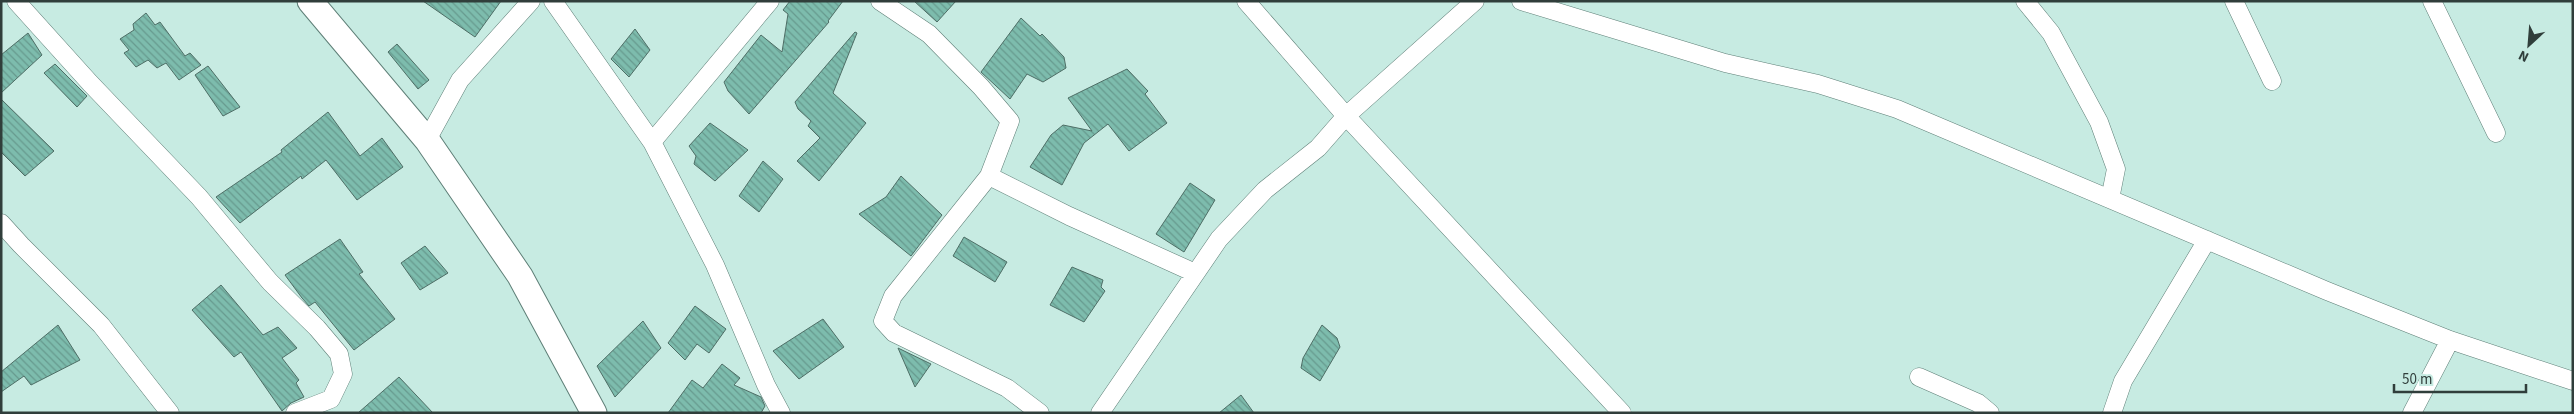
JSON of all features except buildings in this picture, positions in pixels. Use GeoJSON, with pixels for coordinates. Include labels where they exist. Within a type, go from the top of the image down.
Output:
{"type":"FeatureCollection","features":[{"type":"Feature","properties":{"kind":"main road"},"geometry":{"type":"LineString","coordinates":[[310,1],[427,140],[520,276],[594,413]]}},
{"type":"Feature","properties":{"kind":"street"},"geometry":{"type":"LineString","coordinates":[[16,1],[90,83],[199,197],[270,282],[339,354],[343,374],[331,399],[300,412]]}},
{"type":"Feature","properties":{"kind":"street"},"geometry":{"type":"LineString","coordinates":[[427,140],[460,80],[531,1]]}},
{"type":"Feature","properties":{"kind":"street"},"geometry":{"type":"LineString","coordinates":[[554,1],[652,142],[715,265],[766,385],[781,413]]}},
{"type":"Feature","properties":{"kind":"street"},"geometry":{"type":"LineString","coordinates":[[652,142],[770,1]]}},
{"type":"Feature","properties":{"kind":"street"},"geometry":{"type":"LineString","coordinates":[[880,1],[929,34],[981,87],[1010,121],[989,176],[894,296],[884,321],[894,333],[1007,388],[1040,413]]}},
{"type":"Feature","properties":{"kind":"street"},"geometry":{"type":"LineString","coordinates":[[1246,1],[1346,116],[1622,413]]}},
{"type":"Feature","properties":{"kind":"street"},"geometry":{"type":"LineString","coordinates":[[1100,413],[1219,240],[1266,190],[1318,148],[1346,116],[1475,1]]}},
{"type":"Feature","properties":{"kind":"street"},"geometry":{"type":"LineString","coordinates":[[1521,1],[1725,63],[1818,84],[1897,109],[2450,340],[2573,381]]}},
{"type":"Feature","properties":{"kind":"street"},"geometry":{"type":"LineString","coordinates":[[2025,1],[2051,33],[2099,122],[2116,169],[2110,199]]}},
{"type":"Feature","properties":{"kind":"street"},"geometry":{"type":"LineString","coordinates":[[2234,1],[2272,82]]}},
{"type":"Feature","properties":{"kind":"street"},"geometry":{"type":"LineString","coordinates":[[2432,1],[2496,133]]}},
{"type":"Feature","properties":{"kind":"street"},"geometry":{"type":"LineString","coordinates":[[989,176],[1069,216],[1195,273]]}},
{"type":"Feature","properties":{"kind":"street"},"geometry":{"type":"LineString","coordinates":[[1,223],[20,245],[101,325],[170,413]]}},
{"type":"Feature","properties":{"kind":"street"},"geometry":{"type":"LineString","coordinates":[[2112,413],[2123,381],[2207,240]]}},
{"type":"Feature","properties":{"kind":"street"},"geometry":{"type":"LineString","coordinates":[[2412,413],[2450,340]]}},
{"type":"Feature","properties":{"kind":"street"},"geometry":{"type":"LineString","coordinates":[[1919,377],[1978,403],[1990,413]]}}]}
